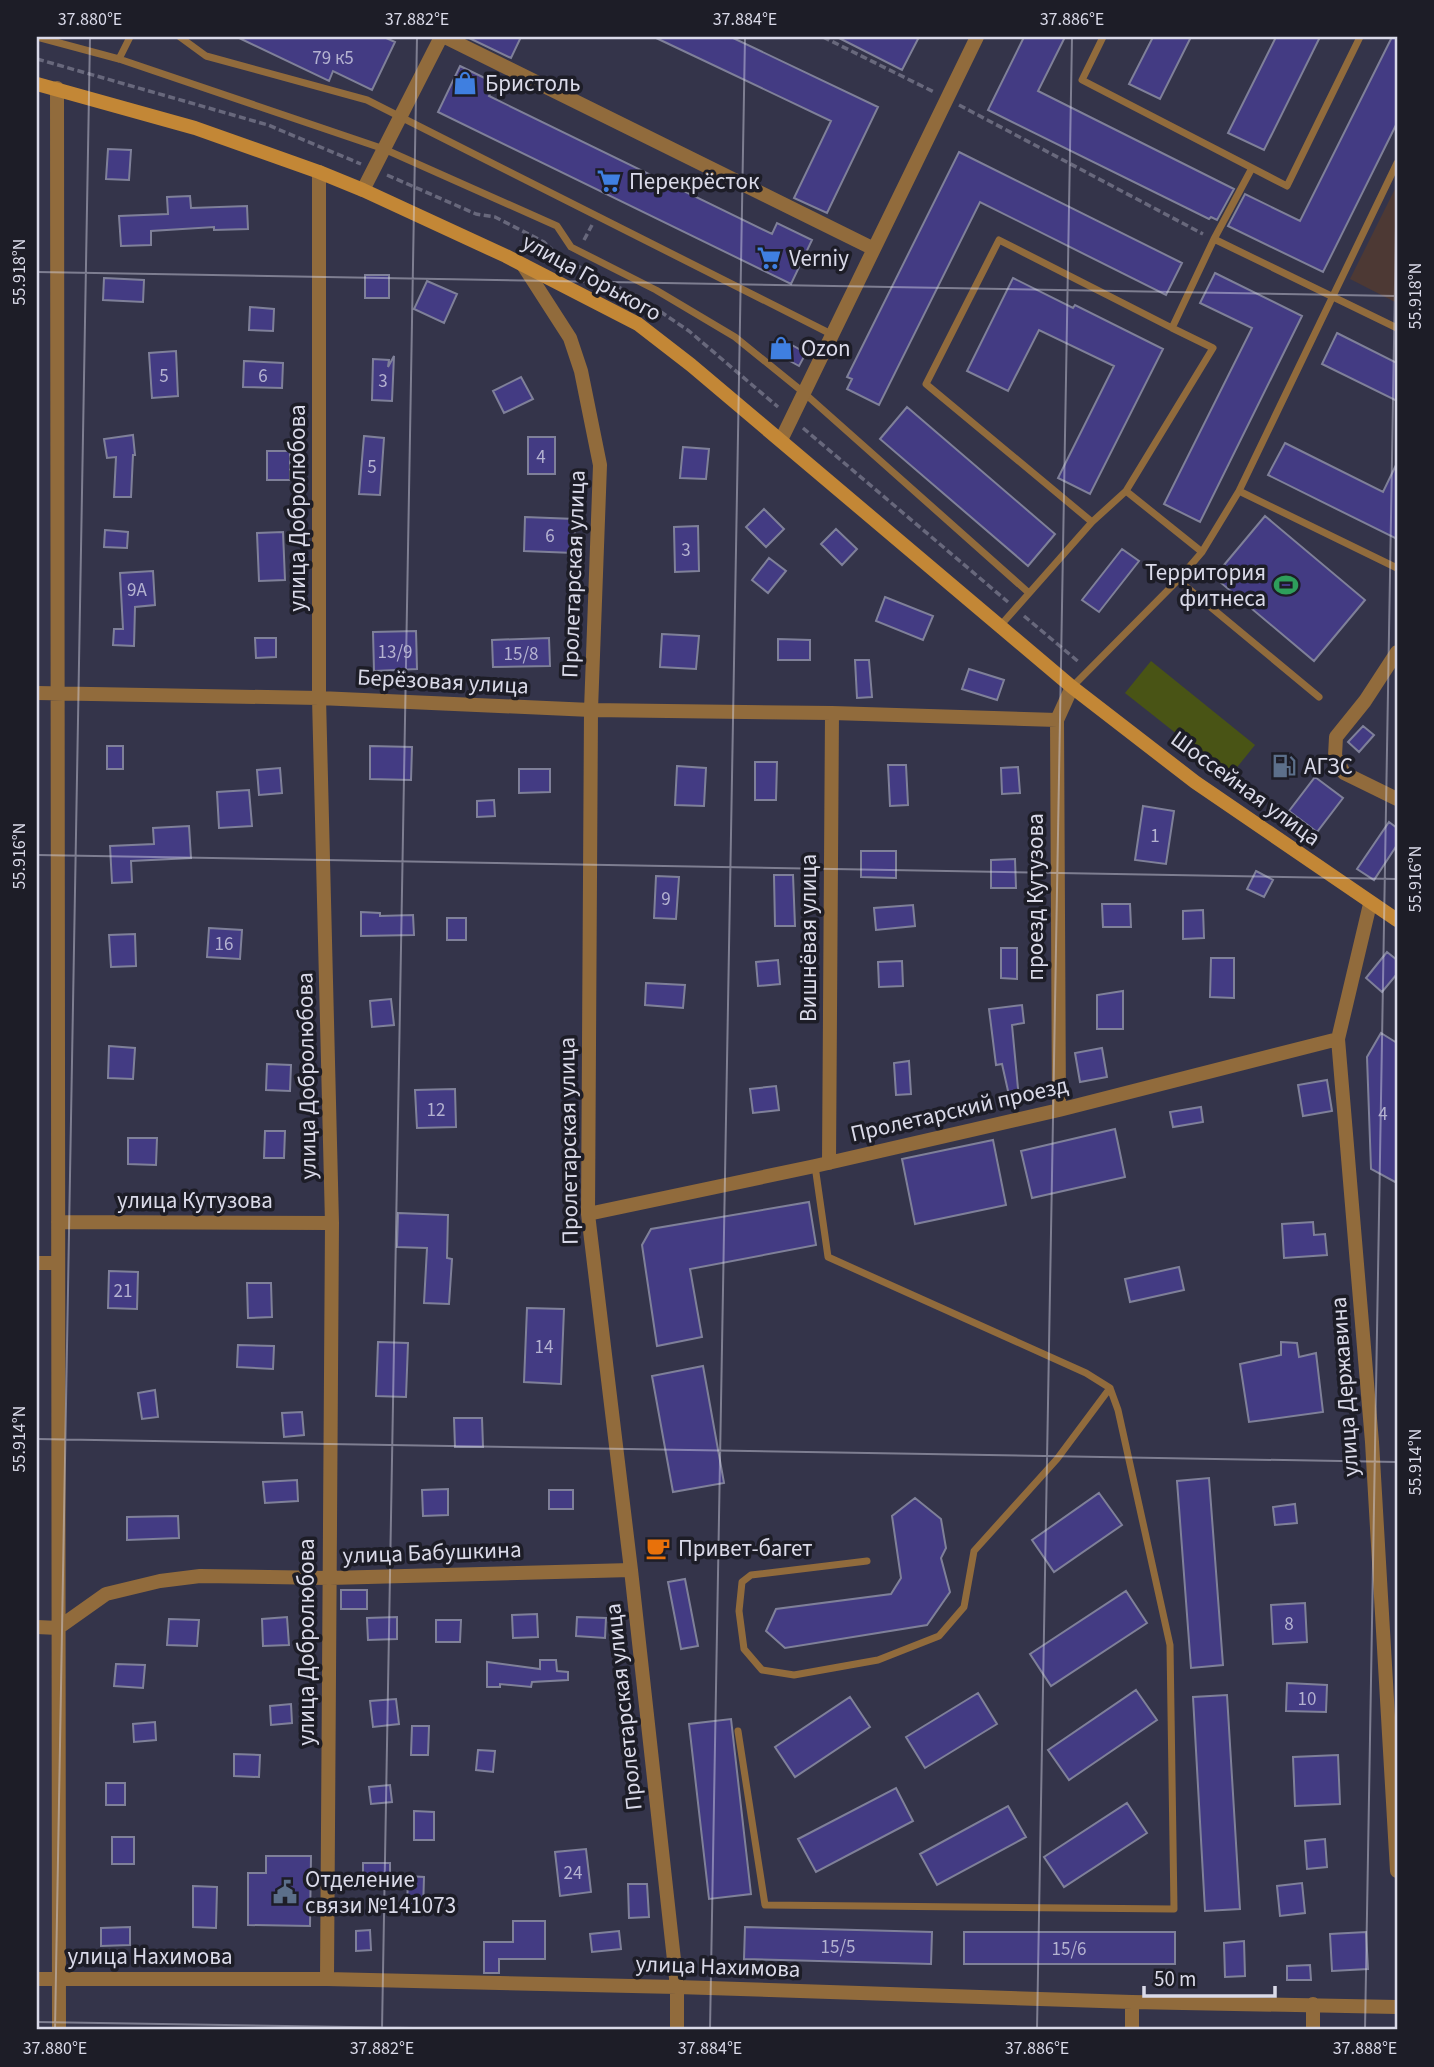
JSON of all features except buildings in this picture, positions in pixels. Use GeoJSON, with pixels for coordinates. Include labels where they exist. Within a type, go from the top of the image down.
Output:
{"type":"FeatureCollection","features":[{"type":"Feature","properties":{"kind":"main road","name":"улица Горького"},"geometry":{"type":"LineString","coordinates":[[37,84],[195,128],[319,172],[523,265],[638,324],[691,365],[1072,687]]}},
{"type":"Feature","properties":{"kind":"main road","name":"Шоссейная улица"},"geometry":{"type":"LineString","coordinates":[[1072,687],[1195,782],[1397,920]]}},
{"type":"Feature","properties":{"kind":"street"},"geometry":{"type":"LineString","coordinates":[[363,190],[443,37],[872,248]]}},
{"type":"Feature","properties":{"kind":"street"},"geometry":{"type":"LineString","coordinates":[[780,440],[977,37]]}},
{"type":"Feature","properties":{"kind":"street"},"geometry":{"type":"LineString","coordinates":[[57,88],[59,2030]]}},
{"type":"Feature","properties":{"kind":"street","name":"улица Добролюбова"},"geometry":{"type":"LineString","coordinates":[[319,172],[319,698],[332,1223],[327,1979]]}},
{"type":"Feature","properties":{"kind":"street","name":"Пролетарская улица"},"geometry":{"type":"LineString","coordinates":[[523,265],[570,338],[581,371],[600,465],[591,710],[588,1214],[677,1987],[677,2030]]}},
{"type":"Feature","properties":{"kind":"street"},"geometry":{"type":"LineString","coordinates":[[1397,652],[1336,737],[1335,756],[1344,773],[1397,799]]}},
{"type":"Feature","properties":{"kind":"street","name":"проезд Кутузова"},"geometry":{"type":"LineString","coordinates":[[1059,1110],[1057,720],[1072,687]]}},
{"type":"Feature","properties":{"kind":"street","name":"Берёзовая улица"},"geometry":{"type":"LineString","coordinates":[[37,693],[319,698],[591,710],[832,713],[1057,720]]}},
{"type":"Feature","properties":{"kind":"street","name":"Вишнёвая улица"},"geometry":{"type":"LineString","coordinates":[[822,1165],[832,713]]}},
{"type":"Feature","properties":{"kind":"street","name":"улица Державина"},"geometry":{"type":"LineString","coordinates":[[1370,904],[1339,1039],[1372,1442],[1397,1871]]}},
{"type":"Feature","properties":{"kind":"street","name":"Пролетарский проезд"},"geometry":{"type":"LineString","coordinates":[[588,1214],[822,1165],[1059,1110],[1339,1039]]}},
{"type":"Feature","properties":{"kind":"street","name":"улица Кутузова"},"geometry":{"type":"LineString","coordinates":[[58,1222],[332,1223]]}},
{"type":"Feature","properties":{"kind":"street"},"geometry":{"type":"LineString","coordinates":[[37,1263],[58,1263]]}},
{"type":"Feature","properties":{"kind":"street","name":"улица Бабушкина"},"geometry":{"type":"LineString","coordinates":[[58,1628],[106,1594],[160,1581],[200,1576],[329,1578],[631,1570]]}},
{"type":"Feature","properties":{"kind":"street"},"geometry":{"type":"LineString","coordinates":[[37,1627],[58,1628]]}},
{"type":"Feature","properties":{"kind":"street","name":"улица Нахимова"},"geometry":{"type":"LineString","coordinates":[[37,1979],[327,1979],[1397,2007]]}},
{"type":"Feature","properties":{"kind":"street"},"geometry":{"type":"LineString","coordinates":[[1132,2002],[1132,2030]]}},
{"type":"Feature","properties":{"kind":"street"},"geometry":{"type":"LineString","coordinates":[[1313,2004],[1313,2030]]}},
{"type":"Feature","properties":{"kind":"lane"},"geometry":{"type":"LineString","coordinates":[[37,37],[119,59],[384,149],[557,226],[571,247],[656,290],[735,337],[803,392],[1029,593]]}},
{"type":"Feature","properties":{"kind":"lane"},"geometry":{"type":"LineString","coordinates":[[119,59],[130,37]]}},
{"type":"Feature","properties":{"kind":"lane"},"geometry":{"type":"LineString","coordinates":[[180,37],[205,56],[367,100],[831,334]]}},
{"type":"Feature","properties":{"kind":"lane"},"geometry":{"type":"LineString","coordinates":[[1103,37],[1082,80],[1287,186],[1360,37]]}},
{"type":"Feature","properties":{"kind":"lane"},"geometry":{"type":"LineString","coordinates":[[1072,687],[1178,580],[1202,552],[1238,491],[1397,163]]}},
{"type":"Feature","properties":{"kind":"lane"},"geometry":{"type":"LineString","coordinates":[[1172,328],[1214,239],[1252,168]]}},
{"type":"Feature","properties":{"kind":"lane"},"geometry":{"type":"LineString","coordinates":[[1214,239],[1397,328]]}},
{"type":"Feature","properties":{"kind":"lane"},"geometry":{"type":"LineString","coordinates":[[999,626],[1093,522],[1126,491],[1213,348],[999,240],[926,384],[1093,522]]}},
{"type":"Feature","properties":{"kind":"lane"},"geometry":{"type":"LineString","coordinates":[[1126,491],[1202,552]]}},
{"type":"Feature","properties":{"kind":"lane"},"geometry":{"type":"LineString","coordinates":[[1238,491],[1397,568]]}},
{"type":"Feature","properties":{"kind":"lane"},"geometry":{"type":"LineString","coordinates":[[1178,580],[1319,697]]}},
{"type":"Feature","properties":{"kind":"lane"},"geometry":{"type":"LineString","coordinates":[[738,1731],[765,1905],[1174,1909],[1170,1645],[1118,1410],[1110,1388],[1086,1373],[828,1257],[822,1165]]}},
{"type":"Feature","properties":{"kind":"lane"},"geometry":{"type":"LineString","coordinates":[[867,1561],[751,1575],[742,1582],[739,1611],[744,1648],[762,1670],[794,1675],[878,1661],[939,1636],[964,1607],[974,1551],[1057,1459],[1110,1388]]}},
{"type":"Feature","properties":{"kind":"path"},"geometry":{"type":"LineString","coordinates":[[823,37],[946,98],[1214,239]]}},
{"type":"Feature","properties":{"kind":"path"},"geometry":{"type":"LineString","coordinates":[[799,425],[1089,671]]}},
{"type":"Feature","properties":{"kind":"shaded area"},"geometry":{"type":"Polygon","coordinates":[[[1397,185],[1397,303],[1350,279],[1397,185]]]}},
{"type":"Feature","properties":{"kind":"green space"},"geometry":{"type":"Polygon","coordinates":[[[1151,661],[1255,745],[1230,776],[1125,693],[1151,661]]]}},
{"type":"Feature","properties":{"kind":"place","name":"Бристоль"},"geometry":{"type":"Point","coordinates":[465,83]}},
{"type":"Feature","properties":{"kind":"place","name":"Перекрёсток"},"geometry":{"type":"Point","coordinates":[609,181]}},
{"type":"Feature","properties":{"kind":"place","name":"Verniy"},"geometry":{"type":"Point","coordinates":[769,258]}},
{"type":"Feature","properties":{"kind":"place","name":"Ozon"},"geometry":{"type":"Point","coordinates":[781,348]}},
{"type":"Feature","properties":{"kind":"place","name":"Территория фитнеса"},"geometry":{"type":"Point","coordinates":[1286,585]}},
{"type":"Feature","properties":{"kind":"place","name":"АГЗС"},"geometry":{"type":"Point","coordinates":[1284,766]}},
{"type":"Feature","properties":{"kind":"place","name":"Привет-багет"},"geometry":{"type":"Point","coordinates":[658,1548]}},
{"type":"Feature","properties":{"kind":"place","name":"Отделение связи №141073"},"geometry":{"type":"Point","coordinates":[285,1892]}}]}
